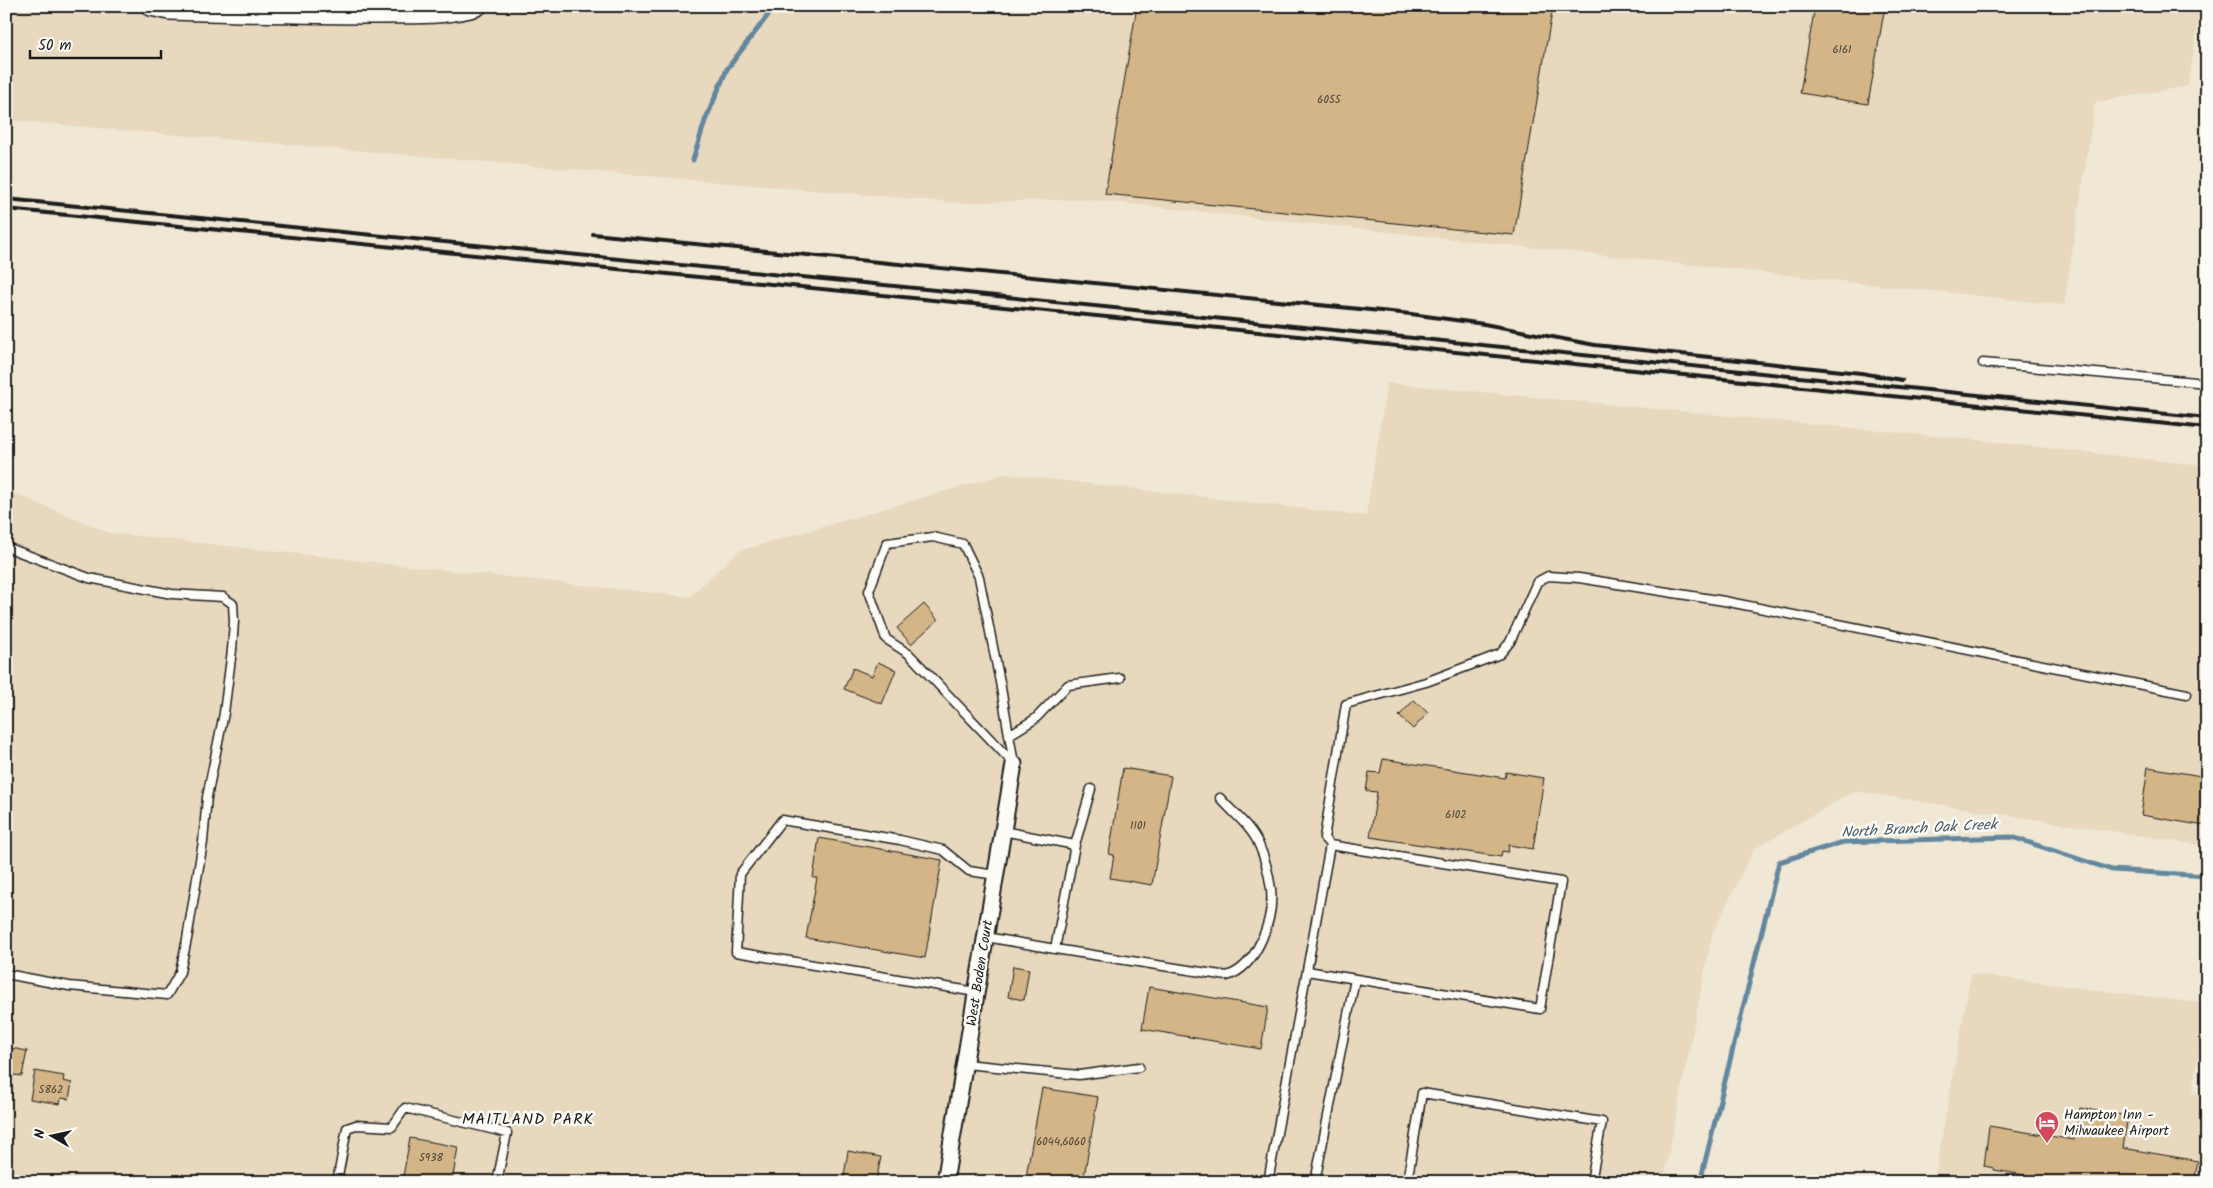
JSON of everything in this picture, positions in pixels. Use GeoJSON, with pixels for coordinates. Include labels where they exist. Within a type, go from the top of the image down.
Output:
{"type":"FeatureCollection","features":[{"type":"Feature","properties":{"kind":"street"},"geometry":{"type":"LineString","coordinates":[[151,6],[169,10],[327,10],[430,13],[477,6]]}},
{"type":"Feature","properties":{"kind":"street","name":"West Boden Court"},"geometry":{"type":"LineString","coordinates":[[945,1182],[1014,764]]}},
{"type":"Feature","properties":{"kind":"lane"},"geometry":{"type":"LineString","coordinates":[[1983,363],[2207,383]]}},
{"type":"Feature","properties":{"kind":"lane"},"geometry":{"type":"LineString","coordinates":[[933,537],[963,544],[978,577],[1014,764],[909,654],[886,639],[868,591],[887,543],[933,537]]}},
{"type":"Feature","properties":{"kind":"lane"},"geometry":{"type":"LineString","coordinates":[[6,547],[89,578],[172,594],[223,597],[233,604],[234,620],[224,713],[207,797],[203,842],[187,939],[180,972],[167,995],[69,986],[6,974]]}},
{"type":"Feature","properties":{"kind":"lane"},"geometry":{"type":"LineString","coordinates":[[1307,971],[1540,1009],[1561,882],[1330,845],[1324,838],[1346,704],[1426,682],[1500,654],[1510,642],[1536,582],[1548,576],[1579,578],[1724,601],[2187,694]]}},
{"type":"Feature","properties":{"kind":"lane"},"geometry":{"type":"LineString","coordinates":[[1009,735],[1035,719],[1068,685],[1120,678]]}},
{"type":"Feature","properties":{"kind":"lane"},"geometry":{"type":"LineString","coordinates":[[1055,949],[1076,845],[1091,789]]}},
{"type":"Feature","properties":{"kind":"lane"},"geometry":{"type":"LineString","coordinates":[[986,937],[1227,976],[1236,973],[1262,941],[1268,922],[1271,891],[1259,843],[1220,798]]}},
{"type":"Feature","properties":{"kind":"lane"},"geometry":{"type":"LineString","coordinates":[[976,992],[736,952],[740,874],[782,820],[900,840],[943,850],[969,871],[996,875]]}},
{"type":"Feature","properties":{"kind":"lane"},"geometry":{"type":"LineString","coordinates":[[1003,831],[1076,845]]}},
{"type":"Feature","properties":{"kind":"lane"},"geometry":{"type":"LineString","coordinates":[[1268,1182],[1330,845]]}},
{"type":"Feature","properties":{"kind":"lane"},"geometry":{"type":"LineString","coordinates":[[1316,1182],[1355,979]]}},
{"type":"Feature","properties":{"kind":"lane"},"geometry":{"type":"LineString","coordinates":[[965,1064],[1079,1075],[1139,1067]]}},
{"type":"Feature","properties":{"kind":"lane"},"geometry":{"type":"LineString","coordinates":[[1407,1182],[1422,1093],[1602,1122],[1592,1182]]}},
{"type":"Feature","properties":{"kind":"lane"},"geometry":{"type":"LineString","coordinates":[[337,1182],[347,1128],[356,1125],[392,1127],[405,1108],[507,1133],[497,1182]]}},
{"type":"Feature","properties":{"kind":"shaded area"},"geometry":{"type":"Polygon","coordinates":[[[6,6],[2201,6],[2188,86],[2095,102],[2064,305],[1083,199],[960,203],[6,120],[6,6]]]}},
{"type":"Feature","properties":{"kind":"shaded area"},"geometry":{"type":"Polygon","coordinates":[[[1387,383],[1976,440],[2207,466],[2207,846],[1854,791],[1754,849],[1712,934],[1663,1182],[39,1182],[6,1176],[6,490],[110,533],[689,597],[739,551],[1005,474],[1366,516],[1387,383]]]}},
{"type":"Feature","properties":{"kind":"shaded area"},"geometry":{"type":"Polygon","coordinates":[[[1971,974],[2206,1004],[2192,1093],[2207,1096],[2207,1182],[1934,1182],[1971,974]]]}},
{"type":"Feature","properties":{"kind":"building"},"geometry":{"type":"Polygon","coordinates":[[[1137,6],[1553,6],[1514,235],[1105,194],[1137,6]]]}},
{"type":"Feature","properties":{"kind":"building"},"geometry":{"type":"Polygon","coordinates":[[[1815,6],[1885,6],[1868,104],[1800,93],[1815,6]]]}},
{"type":"Feature","properties":{"kind":"building"},"geometry":{"type":"Polygon","coordinates":[[[924,604],[938,620],[911,644],[897,628],[924,604]]]}},
{"type":"Feature","properties":{"kind":"building"},"geometry":{"type":"Polygon","coordinates":[[[878,662],[896,670],[882,704],[844,689],[853,668],[872,676],[878,662]]]}},
{"type":"Feature","properties":{"kind":"building"},"geometry":{"type":"Polygon","coordinates":[[[1414,700],[1428,713],[1413,729],[1399,716],[1414,700]]]}},
{"type":"Feature","properties":{"kind":"building"},"geometry":{"type":"Polygon","coordinates":[[[1383,759],[1505,778],[1506,772],[1544,778],[1533,849],[1509,845],[1508,852],[1502,851],[1501,857],[1370,837],[1377,792],[1366,791],[1369,772],[1380,773],[1383,759]]]}},
{"type":"Feature","properties":{"kind":"building"},"geometry":{"type":"Polygon","coordinates":[[[2148,767],[2207,777],[2205,826],[2141,815],[2148,767]]]}},
{"type":"Feature","properties":{"kind":"building"},"geometry":{"type":"Polygon","coordinates":[[[1123,768],[1171,776],[1152,885],[1110,878],[1114,855],[1109,854],[1123,768]]]}},
{"type":"Feature","properties":{"kind":"building"},"geometry":{"type":"Polygon","coordinates":[[[819,838],[942,860],[925,958],[806,938],[817,878],[813,878],[819,838]]]}},
{"type":"Feature","properties":{"kind":"building"},"geometry":{"type":"Polygon","coordinates":[[[1013,966],[1029,969],[1024,1000],[1008,997],[1013,966]]]}},
{"type":"Feature","properties":{"kind":"building"},"geometry":{"type":"Polygon","coordinates":[[[1149,987],[1268,1007],[1261,1049],[1142,1029],[1149,987]]]}},
{"type":"Feature","properties":{"kind":"building"},"geometry":{"type":"Polygon","coordinates":[[[6,1047],[27,1051],[22,1076],[6,1074],[6,1047]]]}},
{"type":"Feature","properties":{"kind":"building"},"geometry":{"type":"Polygon","coordinates":[[[35,1071],[64,1076],[63,1081],[72,1083],[69,1099],[61,1098],[60,1104],[30,1099],[35,1071]]]}},
{"type":"Feature","properties":{"kind":"building"},"geometry":{"type":"Polygon","coordinates":[[[1042,1088],[1098,1097],[1083,1182],[1025,1182],[1042,1088]]]}},
{"type":"Feature","properties":{"kind":"building","name":"Hampton Inn - Milwaukee Airport"},"geometry":{"type":"Polygon","coordinates":[[[2080,1108],[2128,1116],[2123,1148],[2198,1161],[2194,1182],[2046,1182],[2031,1179],[2031,1176],[1994,1170],[1994,1168],[1984,1166],[1989,1126],[2074,1140],[2080,1108]]]}},
{"type":"Feature","properties":{"kind":"building"},"geometry":{"type":"Polygon","coordinates":[[[410,1138],[458,1147],[452,1182],[402,1182],[410,1138]]]}},
{"type":"Feature","properties":{"kind":"building"},"geometry":{"type":"Polygon","coordinates":[[[848,1151],[881,1157],[876,1182],[843,1182],[848,1151]]]}},
{"type":"Feature","properties":{"kind":"waterway"},"geometry":{"type":"LineString","coordinates":[[693,160],[705,121],[727,69],[775,6]]}},
{"type":"Feature","properties":{"kind":"waterway","name":"North Branch Oak Creek"},"geometry":{"type":"LineString","coordinates":[[1700,1182],[1779,862],[1843,842],[2012,837],[2112,870],[2207,876]]}},
{"type":"Feature","properties":{"kind":"railway"},"geometry":{"type":"LineString","coordinates":[[6,199],[966,293],[2207,418]]}},
{"type":"Feature","properties":{"kind":"railway"},"geometry":{"type":"LineString","coordinates":[[6,209],[1229,329],[2207,428]]}},
{"type":"Feature","properties":{"kind":"railway"},"geometry":{"type":"LineString","coordinates":[[593,234],[1411,314],[1484,324],[1595,345],[1861,373],[1902,380]]}},
{"type":"Feature","properties":{"kind":"place","name":"Hampton Inn - Milwaukee Airport"},"geometry":{"type":"Point","coordinates":[2047,1144]}},
{"type":"Feature","properties":{"kind":"district","name":"MAITLAND PARK"},"geometry":{"type":"Point","coordinates":[528,1119]}}]}
